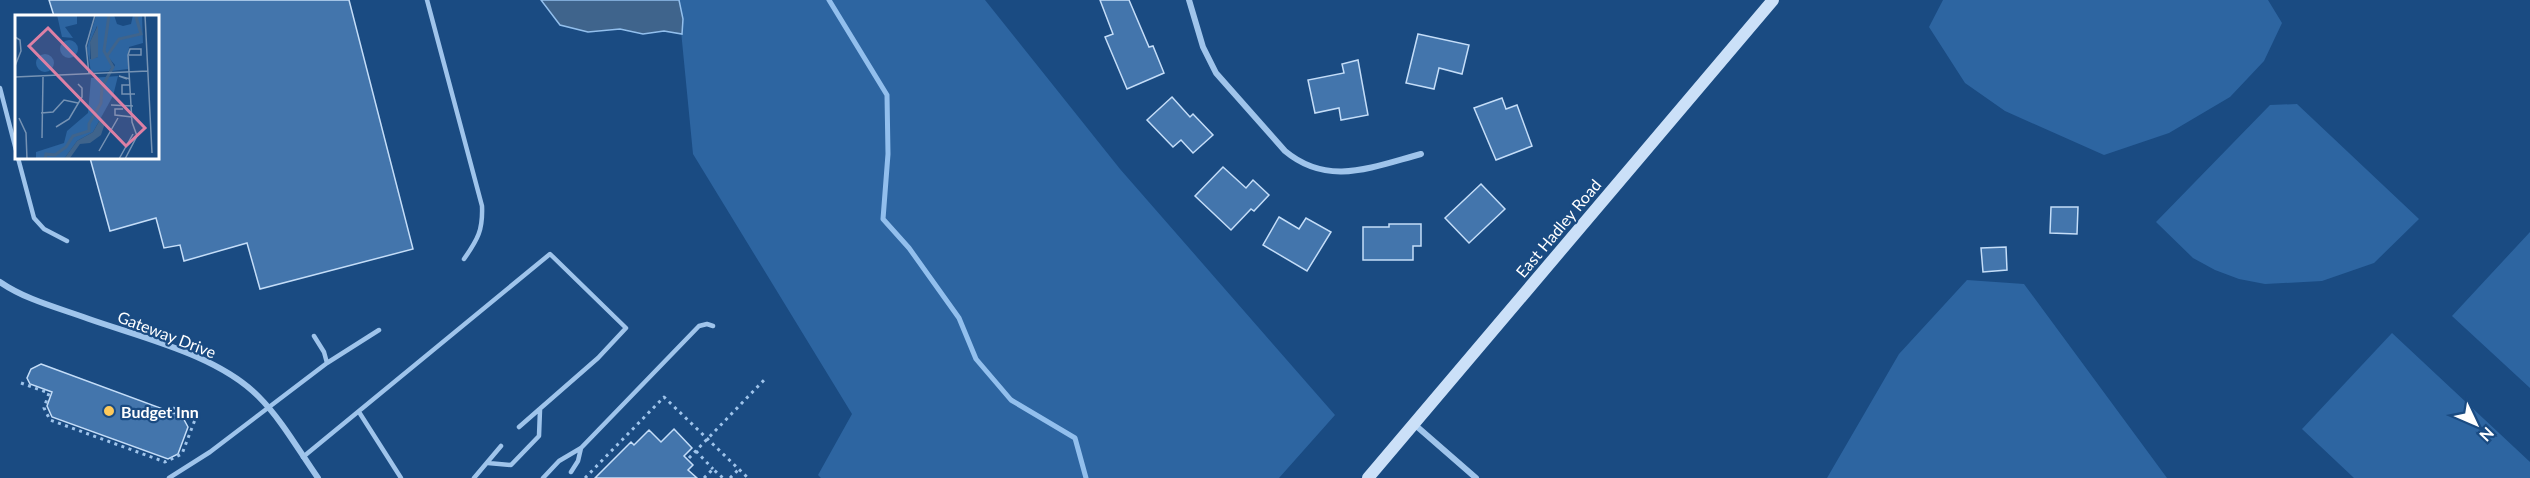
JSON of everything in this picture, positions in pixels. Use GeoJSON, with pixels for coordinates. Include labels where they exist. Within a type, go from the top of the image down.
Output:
{"type":"FeatureCollection","features":[{"type":"Feature","properties":{"kind":"street"},"geometry":{"type":"LineString","coordinates":[[1189,0],[1203,47],[1216,73],[1285,151],[1296,160],[1310,167],[1339,172],[1357,171],[1421,154]]}},
{"type":"Feature","properties":{"kind":"street","name":"East Hadley Road"},"geometry":{"type":"LineString","coordinates":[[1368,478],[1773,0]]}},
{"type":"Feature","properties":{"kind":"street","name":"Gateway Drive"},"geometry":{"type":"LineString","coordinates":[[0,282],[31,298],[208,363],[242,382],[268,408],[318,478]]}},
{"type":"Feature","properties":{"kind":"street"},"geometry":{"type":"LineString","coordinates":[[1414,424],[1476,478]]}},
{"type":"Feature","properties":{"kind":"lane"},"geometry":{"type":"LineString","coordinates":[[427,0],[482,206],[483,226],[475,244],[464,259]]}},
{"type":"Feature","properties":{"kind":"lane"},"geometry":{"type":"LineString","coordinates":[[0,88],[15,146]]}},
{"type":"Feature","properties":{"kind":"lane"},"geometry":{"type":"LineString","coordinates":[[18,159],[34,218],[44,229],[67,241]]}},
{"type":"Feature","properties":{"kind":"lane"},"geometry":{"type":"LineString","coordinates":[[303,457],[550,254],[626,328],[598,358],[519,426]]}},
{"type":"Feature","properties":{"kind":"lane"},"geometry":{"type":"LineString","coordinates":[[543,478],[559,461],[581,448],[699,326],[707,324],[713,326]]}},
{"type":"Feature","properties":{"kind":"lane"},"geometry":{"type":"LineString","coordinates":[[169,478],[210,452],[327,363],[379,330]]}},
{"type":"Feature","properties":{"kind":"lane"},"geometry":{"type":"LineString","coordinates":[[314,336],[324,352],[327,363]]}},
{"type":"Feature","properties":{"kind":"lane"},"geometry":{"type":"LineString","coordinates":[[488,463],[511,465],[539,436],[540,409]]}},
{"type":"Feature","properties":{"kind":"lane"},"geometry":{"type":"LineString","coordinates":[[358,412],[401,478]]}},
{"type":"Feature","properties":{"kind":"lane"},"geometry":{"type":"LineString","coordinates":[[474,478],[501,446]]}},
{"type":"Feature","properties":{"kind":"lane"},"geometry":{"type":"LineString","coordinates":[[571,472],[578,461],[581,448]]}},
{"type":"Feature","properties":{"kind":"path"},"geometry":{"type":"LineString","coordinates":[[689,458],[766,378]]}},
{"type":"Feature","properties":{"kind":"path"},"geometry":{"type":"LineString","coordinates":[[21,383],[48,393],[44,408],[50,420],[165,462],[182,454],[196,417],[173,408]]}},
{"type":"Feature","properties":{"kind":"path"},"geometry":{"type":"LineString","coordinates":[[585,478],[664,397],[748,478]]}},
{"type":"Feature","properties":{"kind":"path"},"geometry":{"type":"LineString","coordinates":[[696,451],[723,478]]}},
{"type":"Feature","properties":{"kind":"path"},"geometry":{"type":"LineString","coordinates":[[704,478],[713,468]]}},
{"type":"Feature","properties":{"kind":"path"},"geometry":{"type":"LineString","coordinates":[[730,478],[739,469]]}},
{"type":"Feature","properties":{"kind":"shaded area"},"geometry":{"type":"Polygon","coordinates":[[[541,0],[679,0],[683,19],[682,34],[664,31],[643,34],[620,29],[588,32],[560,25],[541,0]]]}},
{"type":"Feature","properties":{"kind":"shaded area"},"geometry":{"type":"Polygon","coordinates":[[[678,0],[985,0],[1120,169],[1335,415],[1279,478],[821,478],[818,475],[852,414],[693,154],[678,0]]]}},
{"type":"Feature","properties":{"kind":"shaded area"},"geometry":{"type":"Polygon","coordinates":[[[1943,0],[2268,0],[2282,23],[2264,61],[2230,97],[2169,133],[2104,155],[2005,111],[1965,83],[1929,27],[1943,0]]]}},
{"type":"Feature","properties":{"kind":"shaded area"},"geometry":{"type":"Polygon","coordinates":[[[2297,104],[2419,219],[2374,263],[2322,281],[2265,284],[2239,279],[2193,258],[2156,222],[2270,105],[2297,104]]]}},
{"type":"Feature","properties":{"kind":"shaded area"},"geometry":{"type":"Polygon","coordinates":[[[2530,232],[2530,388],[2452,316],[2530,232]]]}},
{"type":"Feature","properties":{"kind":"shaded area"},"geometry":{"type":"Polygon","coordinates":[[[1967,280],[2024,284],[2167,478],[1827,478],[1899,354],[1967,280]]]}},
{"type":"Feature","properties":{"kind":"shaded area"},"geometry":{"type":"Polygon","coordinates":[[[2392,333],[2530,462],[2530,478],[2354,478],[2302,429],[2392,333]]]}},
{"type":"Feature","properties":{"kind":"building"},"geometry":{"type":"Polygon","coordinates":[[[49,0],[349,0],[413,249],[260,289],[247,243],[184,261],[180,245],[164,248],[156,218],[110,231],[90,159],[159,159],[159,15],[54,15],[49,0]]]}},
{"type":"Feature","properties":{"kind":"building"},"geometry":{"type":"Polygon","coordinates":[[[1100,0],[1129,0],[1149,47],[1153,46],[1164,73],[1127,89],[1105,37],[1113,34],[1100,0]]]}},
{"type":"Feature","properties":{"kind":"building"},"geometry":{"type":"Polygon","coordinates":[[[1418,34],[1469,45],[1462,74],[1439,68],[1434,89],[1406,83],[1418,34]]]}},
{"type":"Feature","properties":{"kind":"building"},"geometry":{"type":"Polygon","coordinates":[[[1358,60],[1368,115],[1341,120],[1339,108],[1315,113],[1308,80],[1344,73],[1342,64],[1358,60]]]}},
{"type":"Feature","properties":{"kind":"building"},"geometry":{"type":"Polygon","coordinates":[[[1172,97],[1190,117],[1193,114],[1213,135],[1193,153],[1181,140],[1173,147],[1147,120],[1172,97]]]}},
{"type":"Feature","properties":{"kind":"building"},"geometry":{"type":"Polygon","coordinates":[[[1502,98],[1506,109],[1517,105],[1532,146],[1496,160],[1474,108],[1502,98]]]}},
{"type":"Feature","properties":{"kind":"building"},"geometry":{"type":"Polygon","coordinates":[[[1223,167],[1246,188],[1253,180],[1269,195],[1254,211],[1251,209],[1231,230],[1195,196],[1223,167]]]}},
{"type":"Feature","properties":{"kind":"building"},"geometry":{"type":"Polygon","coordinates":[[[1481,184],[1505,209],[1469,243],[1445,218],[1481,184]]]}},
{"type":"Feature","properties":{"kind":"building"},"geometry":{"type":"Polygon","coordinates":[[[2051,207],[2078,207],[2077,234],[2050,233],[2051,207]]]}},
{"type":"Feature","properties":{"kind":"building"},"geometry":{"type":"Polygon","coordinates":[[[1279,217],[1299,229],[1306,218],[1331,232],[1307,271],[1263,245],[1279,217]]]}},
{"type":"Feature","properties":{"kind":"building"},"geometry":{"type":"Polygon","coordinates":[[[1389,224],[1421,224],[1421,246],[1413,246],[1413,260],[1363,260],[1363,227],[1389,227],[1389,224]]]}},
{"type":"Feature","properties":{"kind":"building"},"geometry":{"type":"Polygon","coordinates":[[[2006,247],[2007,270],[1983,272],[1981,248],[2006,247]]]}},
{"type":"Feature","properties":{"kind":"building","name":"Budget Inn"},"geometry":{"type":"Polygon","coordinates":[[[41,364],[182,416],[188,427],[178,454],[168,459],[52,417],[47,406],[52,392],[30,384],[27,378],[31,369],[41,364]]]}},
{"type":"Feature","properties":{"kind":"building"},"geometry":{"type":"Polygon","coordinates":[[[674,429],[692,448],[684,456],[693,465],[688,470],[697,478],[595,478],[631,442],[634,445],[649,430],[661,442],[674,429]]]}},
{"type":"Feature","properties":{"kind":"waterway"},"geometry":{"type":"LineString","coordinates":[[829,0],[887,95],[888,154],[883,219],[909,248],[959,318],[976,359],[1011,400],[1075,438],[1086,478]]}},
{"type":"Feature","properties":{"kind":"place","name":"Budget Inn"},"geometry":{"type":"Point","coordinates":[109,411]}}]}
